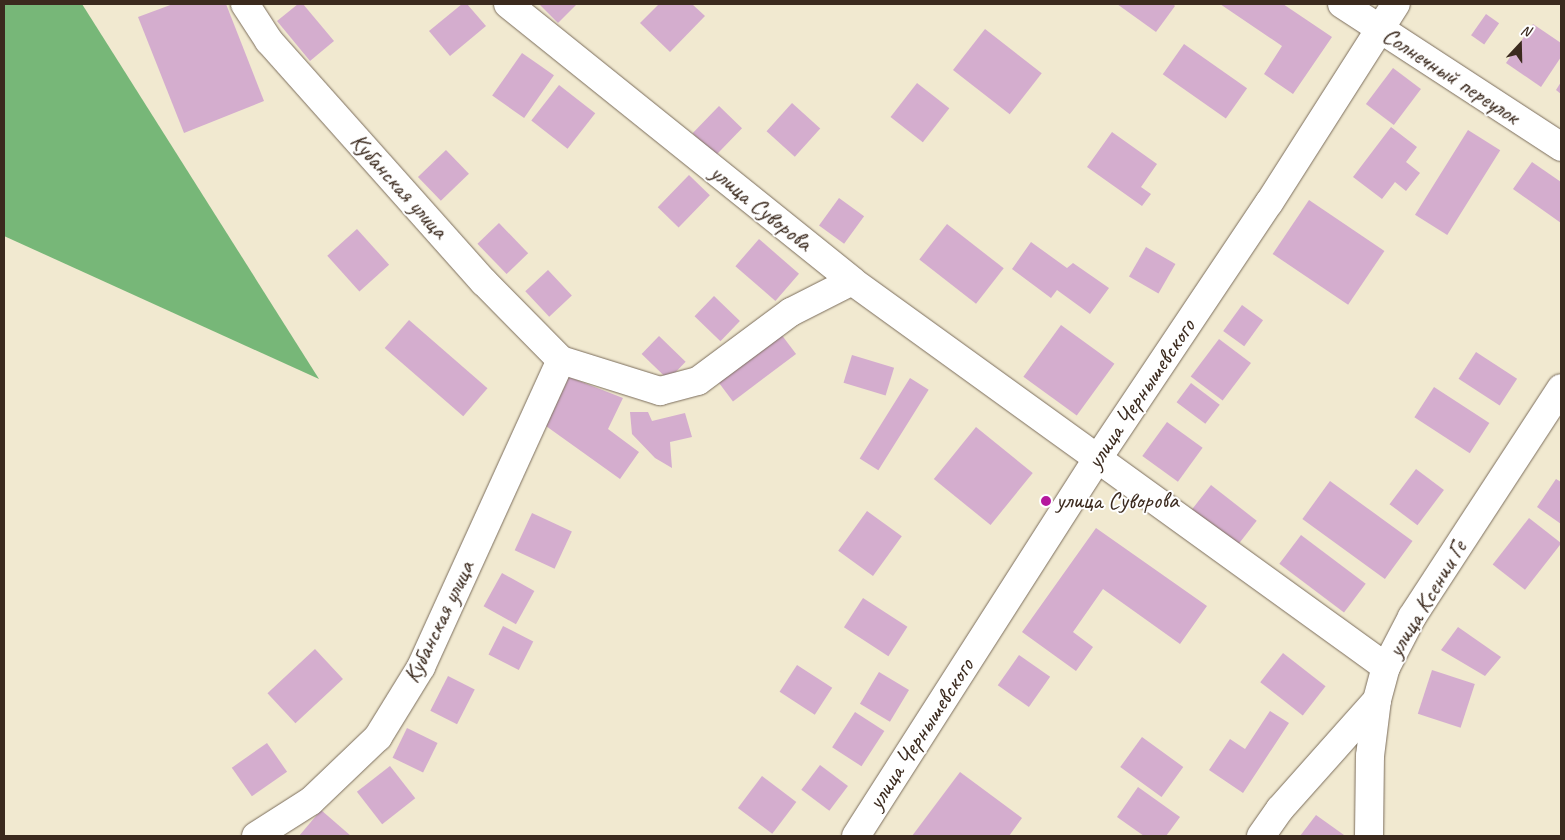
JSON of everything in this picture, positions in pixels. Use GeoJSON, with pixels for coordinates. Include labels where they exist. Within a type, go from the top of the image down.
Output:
{"type":"FeatureCollection","features":[{"type":"Feature","properties":{"kind":"street","name":"Кубанская улица"},"geometry":{"type":"LineString","coordinates":[[245,4],[269,41],[484,282],[561,360],[660,391],[698,381],[792,312],[852,281]]}},
{"type":"Feature","properties":{"kind":"street","name":"улица Суворова"},"geometry":{"type":"LineString","coordinates":[[508,4],[852,281],[1096,461],[1386,667]]}},
{"type":"Feature","properties":{"kind":"street","name":"Солнечный переулок"},"geometry":{"type":"LineString","coordinates":[[1342,4],[1379,30],[1561,147]]}},
{"type":"Feature","properties":{"kind":"street","name":"улица Чернышевского"},"geometry":{"type":"LineString","coordinates":[[856,836],[1096,461],[1269,204],[1396,4]]}},
{"type":"Feature","properties":{"kind":"street","name":"Кубанская улица"},"geometry":{"type":"LineString","coordinates":[[256,836],[311,802],[378,737],[420,667],[561,360]]}},
{"type":"Feature","properties":{"kind":"street","name":"улица Ксении Ге"},"geometry":{"type":"LineString","coordinates":[[1369,836],[1370,756],[1377,700],[1386,667],[1412,617],[1561,388]]}},
{"type":"Feature","properties":{"kind":"street"},"geometry":{"type":"LineString","coordinates":[[1262,836],[1280,809],[1377,700]]}},
{"type":"Feature","properties":{"kind":"green space"},"geometry":{"type":"Polygon","coordinates":[[[4,4],[82,4],[319,379],[4,236],[4,4]]]}},
{"type":"Feature","properties":{"kind":"building"},"geometry":{"type":"Polygon","coordinates":[[[173,4],[226,4],[264,101],[184,133],[138,17],[173,4]]]}},
{"type":"Feature","properties":{"kind":"building"},"geometry":{"type":"Polygon","coordinates":[[[298,4],[303,4],[334,41],[310,61],[277,21],[298,4]]]}},
{"type":"Feature","properties":{"kind":"building"},"geometry":{"type":"Polygon","coordinates":[[[462,4],[467,4],[486,26],[450,56],[429,31],[462,4]]]}},
{"type":"Feature","properties":{"kind":"building"},"geometry":{"type":"Polygon","coordinates":[[[539,4],[577,4],[558,23],[539,4]]]}},
{"type":"Feature","properties":{"kind":"building"},"geometry":{"type":"Polygon","coordinates":[[[659,4],[692,4],[705,16],[670,52],[640,23],[659,4]]]}},
{"type":"Feature","properties":{"kind":"building"},"geometry":{"type":"Polygon","coordinates":[[[1117,4],[1173,4],[1175,6],[1156,32],[1117,4]]]}},
{"type":"Feature","properties":{"kind":"building"},"geometry":{"type":"Polygon","coordinates":[[[1220,4],[1283,4],[1332,37],[1293,94],[1264,74],[1282,46],[1220,4]]]}},
{"type":"Feature","properties":{"kind":"building"},"geometry":{"type":"Polygon","coordinates":[[[1486,14],[1499,23],[1484,44],[1471,35],[1486,14]]]}},
{"type":"Feature","properties":{"kind":"building"},"geometry":{"type":"Polygon","coordinates":[[[1533,24],[1561,43],[1561,57],[1541,87],[1506,63],[1533,24]]]}},
{"type":"Feature","properties":{"kind":"building"},"geometry":{"type":"Polygon","coordinates":[[[985,29],[1042,73],[1010,114],[953,70],[985,29]]]}},
{"type":"Feature","properties":{"kind":"building"},"geometry":{"type":"Polygon","coordinates":[[[1184,44],[1247,88],[1226,118],[1163,74],[1184,44]]]}},
{"type":"Feature","properties":{"kind":"building"},"geometry":{"type":"Polygon","coordinates":[[[522,53],[554,75],[524,118],[492,96],[522,53]]]}},
{"type":"Feature","properties":{"kind":"building"},"geometry":{"type":"Polygon","coordinates":[[[1393,68],[1421,89],[1394,125],[1366,104],[1393,68]]]}},
{"type":"Feature","properties":{"kind":"building"},"geometry":{"type":"Polygon","coordinates":[[[1561,82],[1561,94],[1556,90],[1561,82]]]}},
{"type":"Feature","properties":{"kind":"building"},"geometry":{"type":"Polygon","coordinates":[[[917,83],[949,108],[923,142],[891,117],[917,83]]]}},
{"type":"Feature","properties":{"kind":"building"},"geometry":{"type":"Polygon","coordinates":[[[559,85],[595,113],[568,149],[531,120],[559,85]]]}},
{"type":"Feature","properties":{"kind":"building"},"geometry":{"type":"Polygon","coordinates":[[[792,103],[820,128],[795,157],[767,131],[792,103]]]}},
{"type":"Feature","properties":{"kind":"building"},"geometry":{"type":"Polygon","coordinates":[[[719,106],[742,128],[716,156],[693,133],[719,106]]]}},
{"type":"Feature","properties":{"kind":"building"},"geometry":{"type":"Polygon","coordinates":[[[1391,127],[1417,147],[1406,162],[1420,173],[1406,191],[1395,182],[1382,199],[1353,177],[1391,127]]]}},
{"type":"Feature","properties":{"kind":"building"},"geometry":{"type":"Polygon","coordinates":[[[1468,130],[1500,150],[1447,235],[1415,215],[1468,130]]]}},
{"type":"Feature","properties":{"kind":"building"},"geometry":{"type":"Polygon","coordinates":[[[1112,132],[1157,164],[1141,187],[1151,194],[1142,206],[1087,167],[1112,132]]]}},
{"type":"Feature","properties":{"kind":"building"},"geometry":{"type":"Polygon","coordinates":[[[446,150],[469,174],[441,201],[418,177],[446,150]]]}},
{"type":"Feature","properties":{"kind":"building"},"geometry":{"type":"Polygon","coordinates":[[[1532,162],[1561,182],[1561,223],[1513,189],[1532,162]]]}},
{"type":"Feature","properties":{"kind":"building"},"geometry":{"type":"Polygon","coordinates":[[[689,175],[710,195],[679,228],[658,207],[689,175]]]}},
{"type":"Feature","properties":{"kind":"building"},"geometry":{"type":"Polygon","coordinates":[[[839,198],[864,216],[844,244],[819,226],[839,198]]]}},
{"type":"Feature","properties":{"kind":"building"},"geometry":{"type":"Polygon","coordinates":[[[1309,200],[1384,251],[1348,305],[1273,254],[1309,200]]]}},
{"type":"Feature","properties":{"kind":"building"},"geometry":{"type":"Polygon","coordinates":[[[499,223],[528,253],[507,274],[477,244],[499,223]]]}},
{"type":"Feature","properties":{"kind":"building"},"geometry":{"type":"Polygon","coordinates":[[[947,224],[1004,268],[976,304],[919,259],[947,224]]]}},
{"type":"Feature","properties":{"kind":"building"},"geometry":{"type":"Polygon","coordinates":[[[357,229],[389,265],[359,291],[327,256],[357,229]]]}},
{"type":"Feature","properties":{"kind":"building"},"geometry":{"type":"Polygon","coordinates":[[[759,239],[799,274],[775,301],[735,266],[759,239]]]}},
{"type":"Feature","properties":{"kind":"building"},"geometry":{"type":"Polygon","coordinates":[[[1031,242],[1067,268],[1073,263],[1109,288],[1090,314],[1057,290],[1051,298],[1012,269],[1031,242]]]}},
{"type":"Feature","properties":{"kind":"building"},"geometry":{"type":"Polygon","coordinates":[[[1146,247],[1175,264],[1158,293],[1129,276],[1146,247]]]}},
{"type":"Feature","properties":{"kind":"building"},"geometry":{"type":"Polygon","coordinates":[[[548,270],[572,296],[549,317],[525,291],[548,270]]]}},
{"type":"Feature","properties":{"kind":"building"},"geometry":{"type":"Polygon","coordinates":[[[714,296],[740,321],[720,341],[695,316],[714,296]]]}},
{"type":"Feature","properties":{"kind":"building"},"geometry":{"type":"Polygon","coordinates":[[[1242,305],[1263,320],[1244,346],[1223,331],[1242,305]]]}},
{"type":"Feature","properties":{"kind":"building"},"geometry":{"type":"Polygon","coordinates":[[[409,320],[487,388],[463,416],[385,348],[409,320]]]}},
{"type":"Feature","properties":{"kind":"building"},"geometry":{"type":"Polygon","coordinates":[[[1061,325],[1114,364],[1077,416],[1023,377],[1061,325]]]}},
{"type":"Feature","properties":{"kind":"building"},"geometry":{"type":"Polygon","coordinates":[[[778,330],[796,354],[733,402],[715,378],[778,330]]]}},
{"type":"Feature","properties":{"kind":"building"},"geometry":{"type":"Polygon","coordinates":[[[659,336],[686,362],[668,380],[642,354],[659,336]]]}},
{"type":"Feature","properties":{"kind":"building"},"geometry":{"type":"Polygon","coordinates":[[[1219,339],[1251,363],[1223,401],[1191,377],[1219,339]]]}},
{"type":"Feature","properties":{"kind":"building"},"geometry":{"type":"Polygon","coordinates":[[[1476,352],[1517,379],[1500,406],[1459,379],[1476,352]]]}},
{"type":"Feature","properties":{"kind":"building"},"geometry":{"type":"Polygon","coordinates":[[[852,355],[894,368],[886,396],[844,383],[852,355]]]}},
{"type":"Feature","properties":{"kind":"building"},"geometry":{"type":"Polygon","coordinates":[[[569,377],[623,398],[608,429],[639,452],[620,479],[546,426],[569,377]]]}},
{"type":"Feature","properties":{"kind":"building"},"geometry":{"type":"Polygon","coordinates":[[[910,378],[929,390],[878,470],[860,459],[910,378]]]}},
{"type":"Feature","properties":{"kind":"building"},"geometry":{"type":"Polygon","coordinates":[[[1191,383],[1220,405],[1205,424],[1177,402],[1191,383]]]}},
{"type":"Feature","properties":{"kind":"building"},"geometry":{"type":"Polygon","coordinates":[[[1434,387],[1489,423],[1470,453],[1414,417],[1434,387]]]}},
{"type":"Feature","properties":{"kind":"building"},"geometry":{"type":"Polygon","coordinates":[[[630,412],[648,412],[652,421],[685,413],[692,437],[670,442],[672,468],[655,458],[632,434],[630,412]]]}},
{"type":"Feature","properties":{"kind":"building"},"geometry":{"type":"Polygon","coordinates":[[[1167,422],[1203,448],[1178,482],[1142,456],[1167,422]]]}},
{"type":"Feature","properties":{"kind":"building"},"geometry":{"type":"Polygon","coordinates":[[[976,427],[1033,473],[991,525],[934,479],[976,427]]]}},
{"type":"Feature","properties":{"kind":"building"},"geometry":{"type":"Polygon","coordinates":[[[1416,469],[1444,490],[1417,525],[1390,504],[1416,469]]]}},
{"type":"Feature","properties":{"kind":"building"},"geometry":{"type":"Polygon","coordinates":[[[1556,479],[1561,482],[1561,524],[1537,507],[1556,479]]]}},
{"type":"Feature","properties":{"kind":"building"},"geometry":{"type":"Polygon","coordinates":[[[1330,481],[1413,541],[1385,579],[1302,519],[1330,481]]]}},
{"type":"Feature","properties":{"kind":"building"},"geometry":{"type":"Polygon","coordinates":[[[1211,485],[1257,521],[1238,545],[1192,509],[1211,485]]]}},
{"type":"Feature","properties":{"kind":"building"},"geometry":{"type":"Polygon","coordinates":[[[867,511],[902,536],[873,576],[838,551],[867,511]]]}},
{"type":"Feature","properties":{"kind":"building"},"geometry":{"type":"Polygon","coordinates":[[[532,513],[572,532],[555,569],[515,550],[532,513]]]}},
{"type":"Feature","properties":{"kind":"building"},"geometry":{"type":"Polygon","coordinates":[[[1529,518],[1561,544],[1525,590],[1493,564],[1529,518]]]}},
{"type":"Feature","properties":{"kind":"building"},"geometry":{"type":"Polygon","coordinates":[[[1096,528],[1207,606],[1180,644],[1103,589],[1073,632],[1093,647],[1076,671],[1022,632],[1096,528]]]}},
{"type":"Feature","properties":{"kind":"building"},"geometry":{"type":"Polygon","coordinates":[[[1301,535],[1366,584],[1344,612],[1279,564],[1301,535]]]}},
{"type":"Feature","properties":{"kind":"building"},"geometry":{"type":"Polygon","coordinates":[[[502,573],[534,591],[516,624],[484,606],[502,573]]]}},
{"type":"Feature","properties":{"kind":"building"},"geometry":{"type":"Polygon","coordinates":[[[863,598],[907,627],[888,656],[844,627],[863,598]]]}},
{"type":"Feature","properties":{"kind":"building"},"geometry":{"type":"Polygon","coordinates":[[[503,626],[533,641],[519,670],[488,655],[503,626]]]}},
{"type":"Feature","properties":{"kind":"building"},"geometry":{"type":"Polygon","coordinates":[[[1458,627],[1501,657],[1485,676],[1441,650],[1458,627]]]}},
{"type":"Feature","properties":{"kind":"building"},"geometry":{"type":"Polygon","coordinates":[[[315,649],[343,679],[295,723],[267,693],[315,649]]]}},
{"type":"Feature","properties":{"kind":"building"},"geometry":{"type":"Polygon","coordinates":[[[1283,653],[1326,686],[1303,715],[1260,682],[1283,653]]]}},
{"type":"Feature","properties":{"kind":"building"},"geometry":{"type":"Polygon","coordinates":[[[1019,655],[1050,677],[1029,707],[998,685],[1019,655]]]}},
{"type":"Feature","properties":{"kind":"building"},"geometry":{"type":"Polygon","coordinates":[[[797,665],[832,688],[815,715],[780,692],[797,665]]]}},
{"type":"Feature","properties":{"kind":"building"},"geometry":{"type":"Polygon","coordinates":[[[1432,670],[1475,684],[1461,728],[1418,714],[1432,670]]]}},
{"type":"Feature","properties":{"kind":"building"},"geometry":{"type":"Polygon","coordinates":[[[879,672],[909,690],[890,722],[860,704],[879,672]]]}},
{"type":"Feature","properties":{"kind":"building"},"geometry":{"type":"Polygon","coordinates":[[[448,676],[475,690],[457,724],[430,711],[448,676]]]}},
{"type":"Feature","properties":{"kind":"building"},"geometry":{"type":"Polygon","coordinates":[[[1270,711],[1289,723],[1243,793],[1209,770],[1230,739],[1245,749],[1270,711]]]}},
{"type":"Feature","properties":{"kind":"building"},"geometry":{"type":"Polygon","coordinates":[[[855,712],[884,731],[861,766],[832,747],[855,712]]]}},
{"type":"Feature","properties":{"kind":"building"},"geometry":{"type":"Polygon","coordinates":[[[407,728],[438,743],[423,773],[393,758],[407,728]]]}},
{"type":"Feature","properties":{"kind":"building"},"geometry":{"type":"Polygon","coordinates":[[[1142,737],[1183,767],[1162,797],[1120,767],[1142,737]]]}},
{"type":"Feature","properties":{"kind":"building"},"geometry":{"type":"Polygon","coordinates":[[[267,743],[287,772],[252,796],[232,768],[267,743]]]}},
{"type":"Feature","properties":{"kind":"building"},"geometry":{"type":"Polygon","coordinates":[[[820,765],[848,786],[829,811],[801,790],[820,765]]]}},
{"type":"Feature","properties":{"kind":"building"},"geometry":{"type":"Polygon","coordinates":[[[390,766],[415,798],[382,824],[357,792],[390,766]]]}},
{"type":"Feature","properties":{"kind":"building"},"geometry":{"type":"Polygon","coordinates":[[[960,772],[1022,818],[1009,836],[912,836],[960,772]]]}},
{"type":"Feature","properties":{"kind":"building"},"geometry":{"type":"Polygon","coordinates":[[[762,776],[796,802],[772,834],[738,808],[762,776]]]}},
{"type":"Feature","properties":{"kind":"building"},"geometry":{"type":"Polygon","coordinates":[[[1138,787],[1180,817],[1166,836],[1144,836],[1117,817],[1138,787]]]}},
{"type":"Feature","properties":{"kind":"building"},"geometry":{"type":"Polygon","coordinates":[[[321,810],[351,836],[299,836],[321,810]]]}},
{"type":"Feature","properties":{"kind":"building"},"geometry":{"type":"Polygon","coordinates":[[[1316,815],[1344,835],[1300,836],[1316,815]]]}},
{"type":"Feature","properties":{"kind":"place","name":"улица Суворова"},"geometry":{"type":"Point","coordinates":[1046,501]}}]}
